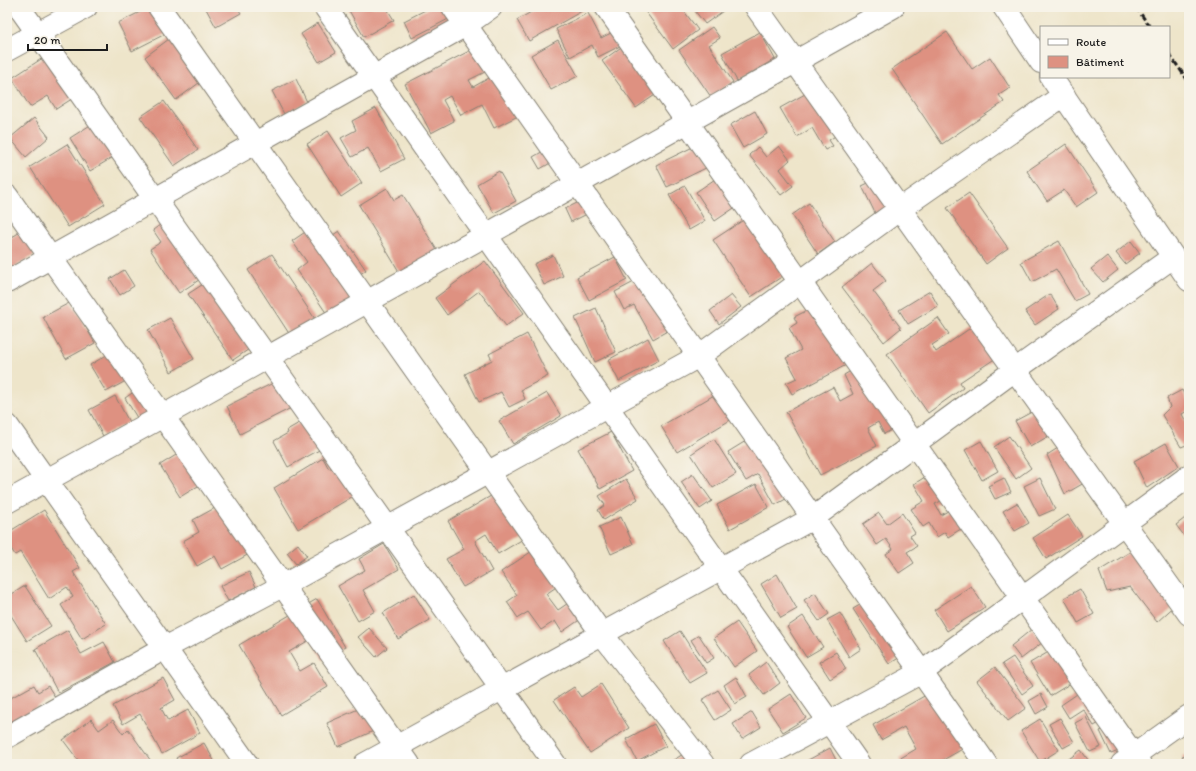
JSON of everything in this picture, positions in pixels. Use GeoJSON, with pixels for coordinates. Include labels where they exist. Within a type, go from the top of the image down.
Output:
{"type":"FeatureCollection","features":[{"type":"Feature","properties":{"kind":"street"},"geometry":{"type":"LineString","coordinates":[[19,7],[555,764]]}},
{"type":"Feature","properties":{"kind":"street"},"geometry":{"type":"LineString","coordinates":[[7,50],[86,7]]}},
{"type":"Feature","properties":{"kind":"street"},"geometry":{"type":"LineString","coordinates":[[159,7],[602,634],[704,764]]}},
{"type":"Feature","properties":{"kind":"street"},"geometry":{"type":"LineString","coordinates":[[326,7],[859,764]]}},
{"type":"Feature","properties":{"kind":"street"},"geometry":{"type":"LineString","coordinates":[[453,7],[986,764]]}},
{"type":"Feature","properties":{"kind":"street"},"geometry":{"type":"LineString","coordinates":[[7,282],[466,25],[491,7]]}},
{"type":"Feature","properties":{"kind":"street"},"geometry":{"type":"LineString","coordinates":[[606,7],[1023,598],[1132,761],[1189,716]]}},
{"type":"Feature","properties":{"kind":"street"},"geometry":{"type":"LineString","coordinates":[[756,7],[1189,614]]}},
{"type":"Feature","properties":{"kind":"street"},"geometry":{"type":"LineString","coordinates":[[7,502],[893,7]]}},
{"type":"Feature","properties":{"kind":"street"},"geometry":{"type":"LineString","coordinates":[[1004,7],[1040,61]]}},
{"type":"Feature","properties":{"kind":"street"},"geometry":{"type":"LineString","coordinates":[[1052,78],[1189,280]]}},
{"type":"Feature","properties":{"kind":"street"},"geometry":{"type":"LineString","coordinates":[[7,737],[165,648],[282,586],[699,356],[900,209],[1064,95]]}},
{"type":"Feature","properties":{"kind":"street"},"geometry":{"type":"LineString","coordinates":[[7,196],[403,756]]}},
{"type":"Feature","properties":{"kind":"street"},"geometry":{"type":"LineString","coordinates":[[365,764],[403,756],[502,689],[813,518],[1015,370],[1173,257]]}},
{"type":"Feature","properties":{"kind":"street"},"geometry":{"type":"LineString","coordinates":[[7,425],[247,764]]}},
{"type":"Feature","properties":{"kind":"street"},"geometry":{"type":"LineString","coordinates":[[751,764],[830,723],[922,672],[1189,476]]}},
{"type":"Feature","properties":{"kind":"building"},"geometry":{"type":"Polygon","coordinates":[[[150,7],[175,29],[132,51],[118,23],[150,7]]]}},
{"type":"Feature","properties":{"kind":"building"},"geometry":{"type":"Polygon","coordinates":[[[205,7],[237,7],[241,13],[216,27],[205,7]]]}},
{"type":"Feature","properties":{"kind":"building"},"geometry":{"type":"Polygon","coordinates":[[[347,7],[386,7],[394,20],[364,37],[347,7]]]}},
{"type":"Feature","properties":{"kind":"building"},"geometry":{"type":"Polygon","coordinates":[[[431,7],[455,7],[458,14],[412,38],[404,21],[431,7]]]}},
{"type":"Feature","properties":{"kind":"building"},"geometry":{"type":"Polygon","coordinates":[[[540,7],[589,7],[529,41],[517,20],[540,7]]]}},
{"type":"Feature","properties":{"kind":"building"},"geometry":{"type":"Polygon","coordinates":[[[642,7],[681,7],[698,30],[673,49],[642,7]]]}},
{"type":"Feature","properties":{"kind":"building"},"geometry":{"type":"Polygon","coordinates":[[[700,7],[721,7],[723,11],[705,24],[695,11],[700,7]]]}},
{"type":"Feature","properties":{"kind":"building"},"geometry":{"type":"Polygon","coordinates":[[[588,13],[601,38],[613,32],[620,46],[598,57],[592,45],[570,57],[556,29],[588,13]]]}},
{"type":"Feature","properties":{"kind":"building"},"geometry":{"type":"Polygon","coordinates":[[[318,23],[336,52],[319,62],[301,34],[318,23]]]}},
{"type":"Feature","properties":{"kind":"building"},"geometry":{"type":"Polygon","coordinates":[[[185,27],[207,77],[176,100],[145,57],[185,27]]]}},
{"type":"Feature","properties":{"kind":"building"},"geometry":{"type":"Polygon","coordinates":[[[712,27],[720,38],[709,45],[733,82],[711,97],[679,50],[712,27]]]}},
{"type":"Feature","properties":{"kind":"building"},"geometry":{"type":"Polygon","coordinates":[[[760,32],[775,59],[737,81],[722,53],[760,32]]]}},
{"type":"Feature","properties":{"kind":"building"},"geometry":{"type":"Polygon","coordinates":[[[947,32],[972,69],[990,57],[1010,88],[999,95],[1004,102],[942,144],[892,69],[947,32]]]}},
{"type":"Feature","properties":{"kind":"building"},"geometry":{"type":"Polygon","coordinates":[[[558,40],[578,76],[551,90],[531,55],[558,40]]]}},
{"type":"Feature","properties":{"kind":"building"},"geometry":{"type":"Polygon","coordinates":[[[624,45],[658,93],[636,108],[602,61],[624,45]]]}},
{"type":"Feature","properties":{"kind":"building"},"geometry":{"type":"Polygon","coordinates":[[[477,47],[489,70],[469,80],[473,87],[498,73],[520,115],[494,128],[482,104],[461,115],[450,96],[443,100],[454,121],[431,133],[405,84],[477,47]]]}},
{"type":"Feature","properties":{"kind":"building"},"geometry":{"type":"Polygon","coordinates":[[[52,52],[78,95],[56,109],[48,96],[30,107],[12,78],[52,52]]]}},
{"type":"Feature","properties":{"kind":"building"},"geometry":{"type":"Polygon","coordinates":[[[296,79],[307,102],[284,114],[272,91],[296,79]]]}},
{"type":"Feature","properties":{"kind":"building"},"geometry":{"type":"Polygon","coordinates":[[[814,89],[840,133],[829,140],[833,146],[825,150],[812,128],[797,137],[780,108],[814,89]]]}},
{"type":"Feature","properties":{"kind":"building"},"geometry":{"type":"Polygon","coordinates":[[[164,101],[198,150],[174,166],[140,117],[164,101]]]}},
{"type":"Feature","properties":{"kind":"building"},"geometry":{"type":"Polygon","coordinates":[[[376,108],[404,159],[381,171],[368,148],[352,157],[341,138],[356,130],[352,121],[376,108]]]}},
{"type":"Feature","properties":{"kind":"building"},"geometry":{"type":"Polygon","coordinates":[[[755,111],[767,134],[743,148],[730,125],[755,111]]]}},
{"type":"Feature","properties":{"kind":"building"},"geometry":{"type":"Polygon","coordinates":[[[34,118],[49,137],[26,157],[10,138],[34,118]]]}},
{"type":"Feature","properties":{"kind":"building"},"geometry":{"type":"Polygon","coordinates":[[[95,122],[115,156],[90,171],[70,138],[95,122]]]}},
{"type":"Feature","properties":{"kind":"building"},"geometry":{"type":"Polygon","coordinates":[[[328,131],[362,183],[341,197],[307,144],[328,131]]]}},
{"type":"Feature","properties":{"kind":"building"},"geometry":{"type":"Polygon","coordinates":[[[67,144],[105,204],[68,227],[30,167],[67,144]]]}},
{"type":"Feature","properties":{"kind":"building"},"geometry":{"type":"Polygon","coordinates":[[[699,144],[710,166],[667,187],[656,165],[699,144]]]}},
{"type":"Feature","properties":{"kind":"building"},"geometry":{"type":"Polygon","coordinates":[[[1066,144],[1098,192],[1076,207],[1064,190],[1047,201],[1027,171],[1066,144]]]}},
{"type":"Feature","properties":{"kind":"building"},"geometry":{"type":"Polygon","coordinates":[[[552,146],[559,158],[540,169],[533,157],[552,146]]]}},
{"type":"Feature","properties":{"kind":"building"},"geometry":{"type":"Polygon","coordinates":[[[779,146],[790,160],[780,169],[793,186],[781,195],[749,155],[758,147],[766,157],[779,146]]]}},
{"type":"Feature","properties":{"kind":"building"},"geometry":{"type":"Polygon","coordinates":[[[499,171],[516,201],[494,213],[477,184],[499,171]]]}},
{"type":"Feature","properties":{"kind":"building"},"geometry":{"type":"Polygon","coordinates":[[[724,173],[743,202],[715,221],[696,192],[724,173]]]}},
{"type":"Feature","properties":{"kind":"building"},"geometry":{"type":"Polygon","coordinates":[[[883,176],[896,203],[875,213],[862,186],[883,176]]]}},
{"type":"Feature","properties":{"kind":"building"},"geometry":{"type":"Polygon","coordinates":[[[685,186],[705,221],[689,230],[669,195],[685,186]]]}},
{"type":"Feature","properties":{"kind":"building"},"geometry":{"type":"Polygon","coordinates":[[[387,188],[394,200],[403,195],[440,255],[403,278],[359,205],[387,188]]]}},
{"type":"Feature","properties":{"kind":"building"},"geometry":{"type":"Polygon","coordinates":[[[969,193],[1008,248],[986,264],[947,208],[969,193]]]}},
{"type":"Feature","properties":{"kind":"building"},"geometry":{"type":"Polygon","coordinates":[[[589,197],[595,210],[571,222],[565,209],[589,197]]]}},
{"type":"Feature","properties":{"kind":"building"},"geometry":{"type":"Polygon","coordinates":[[[809,203],[835,242],[818,254],[792,215],[809,203]]]}},
{"type":"Feature","properties":{"kind":"building"},"geometry":{"type":"Polygon","coordinates":[[[751,215],[792,270],[751,297],[713,240],[751,215]]]}},
{"type":"Feature","properties":{"kind":"building"},"geometry":{"type":"Polygon","coordinates":[[[164,222],[208,274],[179,293],[150,249],[161,242],[153,230],[164,222]]]}},
{"type":"Feature","properties":{"kind":"building"},"geometry":{"type":"Polygon","coordinates":[[[317,224],[327,239],[339,231],[366,270],[344,285],[354,299],[329,317],[297,270],[307,262],[292,241],[317,224]]]}},
{"type":"Feature","properties":{"kind":"building"},"geometry":{"type":"Polygon","coordinates":[[[22,231],[36,254],[7,272],[7,240],[22,231]]]}},
{"type":"Feature","properties":{"kind":"building"},"geometry":{"type":"Polygon","coordinates":[[[1059,241],[1088,294],[1075,301],[1056,269],[1032,282],[1021,262],[1059,241]]]}},
{"type":"Feature","properties":{"kind":"building"},"geometry":{"type":"Polygon","coordinates":[[[1131,241],[1140,253],[1125,264],[1116,253],[1131,241]]]}},
{"type":"Feature","properties":{"kind":"building"},"geometry":{"type":"Polygon","coordinates":[[[272,254],[315,319],[290,335],[248,270],[272,254]]]}},
{"type":"Feature","properties":{"kind":"building"},"geometry":{"type":"Polygon","coordinates":[[[553,255],[563,276],[544,285],[534,264],[553,255]]]}},
{"type":"Feature","properties":{"kind":"building"},"geometry":{"type":"Polygon","coordinates":[[[1107,256],[1118,270],[1103,282],[1091,269],[1107,256]]]}},
{"type":"Feature","properties":{"kind":"building"},"geometry":{"type":"Polygon","coordinates":[[[615,257],[627,280],[589,300],[577,277],[615,257]]]}},
{"type":"Feature","properties":{"kind":"building"},"geometry":{"type":"Polygon","coordinates":[[[485,261],[524,313],[506,326],[479,291],[447,315],[435,298],[485,261]]]}},
{"type":"Feature","properties":{"kind":"building"},"geometry":{"type":"Polygon","coordinates":[[[872,263],[886,281],[873,291],[901,328],[884,342],[842,287],[872,263]]]}},
{"type":"Feature","properties":{"kind":"building"},"geometry":{"type":"Polygon","coordinates":[[[124,270],[134,286],[120,295],[110,279],[124,270]]]}},
{"type":"Feature","properties":{"kind":"building"},"geometry":{"type":"Polygon","coordinates":[[[649,274],[678,325],[653,339],[634,305],[624,310],[615,292],[649,274]]]}},
{"type":"Feature","properties":{"kind":"building"},"geometry":{"type":"Polygon","coordinates":[[[214,277],[258,343],[233,360],[188,294],[214,277]]]}},
{"type":"Feature","properties":{"kind":"building"},"geometry":{"type":"Polygon","coordinates":[[[930,291],[938,306],[908,324],[899,310],[930,291]]]}},
{"type":"Feature","properties":{"kind":"building"},"geometry":{"type":"Polygon","coordinates":[[[1050,294],[1059,309],[1035,325],[1025,311],[1050,294]]]}},
{"type":"Feature","properties":{"kind":"building"},"geometry":{"type":"Polygon","coordinates":[[[731,295],[741,307],[719,324],[710,311],[731,295]]]}},
{"type":"Feature","properties":{"kind":"building"},"geometry":{"type":"Polygon","coordinates":[[[71,302],[95,343],[66,359],[43,317],[71,302]]]}},
{"type":"Feature","properties":{"kind":"building"},"geometry":{"type":"Polygon","coordinates":[[[816,306],[848,364],[792,394],[786,383],[797,378],[786,358],[801,350],[789,328],[797,323],[794,317],[816,306]]]}},
{"type":"Feature","properties":{"kind":"building"},"geometry":{"type":"Polygon","coordinates":[[[596,308],[616,352],[595,362],[575,318],[596,308]]]}},
{"type":"Feature","properties":{"kind":"building"},"geometry":{"type":"Polygon","coordinates":[[[170,318],[194,359],[171,372],[148,330],[170,318]]]}},
{"type":"Feature","properties":{"kind":"building"},"geometry":{"type":"Polygon","coordinates":[[[938,318],[949,334],[932,345],[936,352],[979,322],[1002,354],[960,382],[963,388],[928,413],[887,354],[938,318]]]}},
{"type":"Feature","properties":{"kind":"building"},"geometry":{"type":"Polygon","coordinates":[[[527,334],[548,376],[521,390],[525,399],[509,407],[501,392],[479,402],[465,374],[492,360],[489,354],[527,334]]]}},
{"type":"Feature","properties":{"kind":"building"},"geometry":{"type":"Polygon","coordinates":[[[648,338],[659,360],[619,381],[608,360],[648,338]]]}},
{"type":"Feature","properties":{"kind":"building"},"geometry":{"type":"Polygon","coordinates":[[[115,350],[131,378],[106,392],[90,365],[115,350]]]}},
{"type":"Feature","properties":{"kind":"building"},"geometry":{"type":"Polygon","coordinates":[[[859,366],[899,426],[884,434],[878,422],[868,428],[877,446],[820,475],[786,412],[833,387],[840,401],[853,394],[844,375],[859,366]]]}},
{"type":"Feature","properties":{"kind":"building"},"geometry":{"type":"Polygon","coordinates":[[[281,379],[295,406],[240,434],[227,406],[281,379]]]}},
{"type":"Feature","properties":{"kind":"building"},"geometry":{"type":"Polygon","coordinates":[[[138,389],[153,412],[139,421],[125,398],[138,389]]]}},
{"type":"Feature","properties":{"kind":"building"},"geometry":{"type":"Polygon","coordinates":[[[1182,390],[1189,404],[1189,410],[1182,414],[1186,422],[1189,421],[1189,444],[1181,447],[1162,415],[1170,407],[1167,398],[1182,390]]]}},
{"type":"Feature","properties":{"kind":"building"},"geometry":{"type":"Polygon","coordinates":[[[721,391],[737,416],[677,452],[661,426],[721,391]]]}},
{"type":"Feature","properties":{"kind":"building"},"geometry":{"type":"Polygon","coordinates":[[[547,393],[561,416],[513,444],[499,421],[547,393]]]}},
{"type":"Feature","properties":{"kind":"building"},"geometry":{"type":"Polygon","coordinates":[[[115,396],[129,422],[103,436],[89,410],[115,396]]]}},
{"type":"Feature","properties":{"kind":"building"},"geometry":{"type":"Polygon","coordinates":[[[1041,407],[1057,431],[1030,447],[1015,421],[1041,407]]]}},
{"type":"Feature","properties":{"kind":"building"},"geometry":{"type":"Polygon","coordinates":[[[306,419],[323,448],[288,467],[274,441],[288,433],[287,430],[306,419]]]}},
{"type":"Feature","properties":{"kind":"building"},"geometry":{"type":"Polygon","coordinates":[[[611,432],[632,471],[600,489],[578,449],[611,432]]]}},
{"type":"Feature","properties":{"kind":"building"},"geometry":{"type":"Polygon","coordinates":[[[754,436],[793,495],[775,505],[758,474],[746,481],[728,452],[754,436]]]}},
{"type":"Feature","properties":{"kind":"building"},"geometry":{"type":"Polygon","coordinates":[[[1009,436],[1031,468],[1016,479],[994,447],[1009,436]]]}},
{"type":"Feature","properties":{"kind":"building"},"geometry":{"type":"Polygon","coordinates":[[[714,439],[736,474],[713,488],[691,454],[714,439]]]}},
{"type":"Feature","properties":{"kind":"building"},"geometry":{"type":"Polygon","coordinates":[[[981,441],[998,471],[982,480],[965,450],[981,441]]]}},
{"type":"Feature","properties":{"kind":"building"},"geometry":{"type":"Polygon","coordinates":[[[1166,443],[1179,466],[1147,488],[1134,461],[1166,443]]]}},
{"type":"Feature","properties":{"kind":"building"},"geometry":{"type":"Polygon","coordinates":[[[1061,446],[1084,483],[1065,494],[1047,455],[1061,446]]]}},
{"type":"Feature","properties":{"kind":"building"},"geometry":{"type":"Polygon","coordinates":[[[189,447],[208,480],[180,497],[160,465],[189,447]]]}},
{"type":"Feature","properties":{"kind":"building"},"geometry":{"type":"Polygon","coordinates":[[[323,458],[329,469],[336,464],[355,495],[298,529],[274,488],[323,458]]]}},
{"type":"Feature","properties":{"kind":"building"},"geometry":{"type":"Polygon","coordinates":[[[693,474],[712,501],[700,509],[681,482],[693,474]]]}},
{"type":"Feature","properties":{"kind":"building"},"geometry":{"type":"Polygon","coordinates":[[[928,475],[943,500],[935,504],[941,515],[953,508],[964,527],[948,537],[945,532],[937,537],[929,523],[923,527],[911,509],[924,501],[914,484],[928,475]]]}},
{"type":"Feature","properties":{"kind":"building"},"geometry":{"type":"Polygon","coordinates":[[[1004,478],[1011,492],[995,499],[988,486],[1004,478]]]}},
{"type":"Feature","properties":{"kind":"building"},"geometry":{"type":"Polygon","coordinates":[[[1040,478],[1055,509],[1039,516],[1024,486],[1040,478]]]}},
{"type":"Feature","properties":{"kind":"building"},"geometry":{"type":"Polygon","coordinates":[[[626,479],[638,499],[604,520],[598,510],[605,505],[599,496],[626,479]]]}},
{"type":"Feature","properties":{"kind":"building"},"geometry":{"type":"Polygon","coordinates":[[[756,484],[769,507],[730,529],[717,505],[756,484]]]}},
{"type":"Feature","properties":{"kind":"building"},"geometry":{"type":"Polygon","coordinates":[[[508,486],[535,532],[498,554],[486,534],[475,541],[492,571],[463,587],[446,559],[464,549],[448,521],[508,486]]]}},
{"type":"Feature","properties":{"kind":"building"},"geometry":{"type":"Polygon","coordinates":[[[224,503],[251,553],[222,569],[215,556],[197,566],[183,541],[199,532],[193,520],[224,503]]]}},
{"type":"Feature","properties":{"kind":"building"},"geometry":{"type":"Polygon","coordinates":[[[1017,503],[1029,523],[1015,531],[1003,511],[1017,503]]]}},
{"type":"Feature","properties":{"kind":"building"},"geometry":{"type":"Polygon","coordinates":[[[44,510],[80,568],[73,572],[106,624],[82,639],[61,605],[73,597],[67,587],[49,599],[20,552],[15,555],[7,542],[7,533],[44,510]]]}},
{"type":"Feature","properties":{"kind":"building"},"geometry":{"type":"Polygon","coordinates":[[[879,513],[887,524],[902,513],[915,533],[910,536],[917,546],[907,552],[914,563],[899,573],[886,554],[893,549],[886,539],[877,545],[863,524],[879,513]]]}},
{"type":"Feature","properties":{"kind":"building"},"geometry":{"type":"Polygon","coordinates":[[[1068,515],[1082,536],[1046,559],[1033,538],[1068,515]]]}},
{"type":"Feature","properties":{"kind":"building"},"geometry":{"type":"Polygon","coordinates":[[[1189,515],[1189,542],[1176,525],[1189,515]]]}},
{"type":"Feature","properties":{"kind":"building"},"geometry":{"type":"Polygon","coordinates":[[[621,517],[633,544],[611,554],[599,527],[621,517]]]}},
{"type":"Feature","properties":{"kind":"building"},"geometry":{"type":"Polygon","coordinates":[[[298,544],[307,556],[296,564],[287,553],[298,544]]]}},
{"type":"Feature","properties":{"kind":"building"},"geometry":{"type":"Polygon","coordinates":[[[384,544],[399,569],[363,590],[375,611],[358,621],[338,586],[365,570],[359,559],[384,544]]]}},
{"type":"Feature","properties":{"kind":"building"},"geometry":{"type":"Polygon","coordinates":[[[541,545],[565,581],[546,594],[558,610],[580,595],[591,612],[562,632],[555,621],[541,630],[528,612],[518,618],[507,602],[517,595],[501,572],[541,545]]]}},
{"type":"Feature","properties":{"kind":"building"},"geometry":{"type":"Polygon","coordinates":[[[1133,550],[1179,602],[1157,622],[1130,587],[1107,592],[1099,571],[1133,550]]]}},
{"type":"Feature","properties":{"kind":"building"},"geometry":{"type":"Polygon","coordinates":[[[249,572],[256,587],[228,601],[220,586],[249,572]]]}},
{"type":"Feature","properties":{"kind":"building"},"geometry":{"type":"Polygon","coordinates":[[[777,574],[797,609],[781,618],[761,584],[777,574]]]}},
{"type":"Feature","properties":{"kind":"building"},"geometry":{"type":"Polygon","coordinates":[[[25,586],[51,626],[27,641],[7,609],[7,597],[25,586]]]}},
{"type":"Feature","properties":{"kind":"building"},"geometry":{"type":"Polygon","coordinates":[[[971,586],[985,607],[947,631],[934,610],[971,586]]]}},
{"type":"Feature","properties":{"kind":"building"},"geometry":{"type":"Polygon","coordinates":[[[1080,589],[1094,614],[1078,623],[1064,598],[1080,589]]]}},
{"type":"Feature","properties":{"kind":"building"},"geometry":{"type":"Polygon","coordinates":[[[815,593],[829,614],[819,621],[804,600],[815,593]]]}},
{"type":"Feature","properties":{"kind":"building"},"geometry":{"type":"Polygon","coordinates":[[[414,594],[430,620],[398,639],[383,613],[414,594]]]}},
{"type":"Feature","properties":{"kind":"building"},"geometry":{"type":"Polygon","coordinates":[[[875,596],[910,651],[889,664],[853,609],[875,596]]]}},
{"type":"Feature","properties":{"kind":"building"},"geometry":{"type":"Polygon","coordinates":[[[317,599],[345,647],[323,660],[311,639],[289,652],[300,671],[314,663],[328,687],[281,715],[239,645],[317,599]]]}},
{"type":"Feature","properties":{"kind":"building"},"geometry":{"type":"Polygon","coordinates":[[[840,613],[861,649],[849,657],[827,620],[840,613]]]}},
{"type":"Feature","properties":{"kind":"building"},"geometry":{"type":"Polygon","coordinates":[[[803,616],[823,647],[806,657],[787,627],[803,616]]]}},
{"type":"Feature","properties":{"kind":"building"},"geometry":{"type":"Polygon","coordinates":[[[737,622],[757,651],[734,667],[714,638],[737,622]]]}},
{"type":"Feature","properties":{"kind":"building"},"geometry":{"type":"Polygon","coordinates":[[[369,628],[387,648],[376,657],[358,637],[369,628]]]}},
{"type":"Feature","properties":{"kind":"building"},"geometry":{"type":"Polygon","coordinates":[[[1032,629],[1043,642],[1021,659],[1011,646],[1032,629]]]}},
{"type":"Feature","properties":{"kind":"building"},"geometry":{"type":"Polygon","coordinates":[[[68,630],[81,654],[104,642],[115,662],[58,693],[35,649],[68,630]]]}},
{"type":"Feature","properties":{"kind":"building"},"geometry":{"type":"Polygon","coordinates":[[[680,631],[707,673],[690,683],[664,641],[680,631]]]}},
{"type":"Feature","properties":{"kind":"building"},"geometry":{"type":"Polygon","coordinates":[[[699,635],[714,658],[706,663],[691,640],[699,635]]]}},
{"type":"Feature","properties":{"kind":"building"},"geometry":{"type":"Polygon","coordinates":[[[1057,647],[1076,680],[1050,696],[1030,663],[1057,647]]]}},
{"type":"Feature","properties":{"kind":"building"},"geometry":{"type":"Polygon","coordinates":[[[836,652],[846,669],[830,679],[819,662],[836,652]]]}},
{"type":"Feature","properties":{"kind":"building"},"geometry":{"type":"Polygon","coordinates":[[[1013,657],[1033,686],[1022,694],[1002,664],[1013,657]]]}},
{"type":"Feature","properties":{"kind":"building"},"geometry":{"type":"Polygon","coordinates":[[[766,662],[780,683],[764,695],[749,675],[766,662]]]}},
{"type":"Feature","properties":{"kind":"building"},"geometry":{"type":"Polygon","coordinates":[[[995,667],[1026,708],[1008,721],[977,681],[995,667]]]}},
{"type":"Feature","properties":{"kind":"building"},"geometry":{"type":"Polygon","coordinates":[[[736,677],[747,697],[735,704],[724,685],[736,677]]]}},
{"type":"Feature","properties":{"kind":"building"},"geometry":{"type":"Polygon","coordinates":[[[163,678],[175,700],[161,708],[168,721],[188,710],[200,733],[162,754],[140,714],[123,724],[113,706],[163,678]]]}},
{"type":"Feature","properties":{"kind":"building"},"geometry":{"type":"Polygon","coordinates":[[[601,684],[629,728],[590,753],[554,700],[574,687],[581,697],[601,684]]]}},
{"type":"Feature","properties":{"kind":"building"},"geometry":{"type":"Polygon","coordinates":[[[34,685],[38,692],[48,686],[55,697],[7,724],[7,700],[34,685]]]}},
{"type":"Feature","properties":{"kind":"building"},"geometry":{"type":"Polygon","coordinates":[[[942,686],[973,743],[936,764],[902,764],[899,759],[916,749],[904,727],[881,740],[873,725],[942,686]]]}},
{"type":"Feature","properties":{"kind":"building"},"geometry":{"type":"Polygon","coordinates":[[[718,690],[731,710],[715,720],[702,700],[718,690]]]}},
{"type":"Feature","properties":{"kind":"building"},"geometry":{"type":"Polygon","coordinates":[[[1083,690],[1103,721],[1094,726],[1083,709],[1069,718],[1061,705],[1083,690]]]}},
{"type":"Feature","properties":{"kind":"building"},"geometry":{"type":"Polygon","coordinates":[[[791,694],[806,718],[783,732],[768,709],[791,694]]]}},
{"type":"Feature","properties":{"kind":"building"},"geometry":{"type":"Polygon","coordinates":[[[1041,694],[1048,707],[1036,714],[1029,701],[1041,694]]]}},
{"type":"Feature","properties":{"kind":"building"},"geometry":{"type":"Polygon","coordinates":[[[367,705],[378,729],[338,747],[327,723],[367,705]]]}},
{"type":"Feature","properties":{"kind":"building"},"geometry":{"type":"Polygon","coordinates":[[[752,712],[761,727],[742,739],[733,724],[752,712]]]}},
{"type":"Feature","properties":{"kind":"building"},"geometry":{"type":"Polygon","coordinates":[[[1086,717],[1101,747],[1090,752],[1075,723],[1086,717]]]}},
{"type":"Feature","properties":{"kind":"building"},"geometry":{"type":"Polygon","coordinates":[[[1060,718],[1074,742],[1063,748],[1049,724],[1060,718]]]}},
{"type":"Feature","properties":{"kind":"building"},"geometry":{"type":"Polygon","coordinates":[[[91,719],[99,730],[113,720],[123,734],[128,729],[151,761],[147,764],[81,764],[63,740],[91,719]]]}},
{"type":"Feature","properties":{"kind":"building"},"geometry":{"type":"Polygon","coordinates":[[[1040,719],[1059,750],[1040,762],[1021,731],[1040,719]]]}},
{"type":"Feature","properties":{"kind":"building"},"geometry":{"type":"Polygon","coordinates":[[[654,724],[666,746],[637,761],[626,739],[654,724]]]}},
{"type":"Feature","properties":{"kind":"building"},"geometry":{"type":"Polygon","coordinates":[[[1110,726],[1121,750],[1111,754],[1100,731],[1110,726]]]}},
{"type":"Feature","properties":{"kind":"building"},"geometry":{"type":"Polygon","coordinates":[[[204,743],[216,764],[179,764],[176,758],[204,743]]]}},
{"type":"Feature","properties":{"kind":"building"},"geometry":{"type":"Polygon","coordinates":[[[830,748],[838,764],[801,764],[830,748]]]}},
{"type":"Feature","properties":{"kind":"building"},"geometry":{"type":"Polygon","coordinates":[[[1081,750],[1091,764],[1062,764],[1081,750]]]}},
{"type":"Feature","properties":{"kind":"building"},"geometry":{"type":"Polygon","coordinates":[[[685,753],[692,764],[667,764],[685,753]]]}},
{"type":"Feature","properties":{"kind":"building"},"geometry":{"type":"Polygon","coordinates":[[[1189,754],[1189,764],[1186,764],[1182,756],[1189,754]]]}},
{"type":"Feature","properties":{"kind":"railway"},"geometry":{"type":"LineString","coordinates":[[1136,7],[1149,26]]}},
{"type":"Feature","properties":{"kind":"railway"},"geometry":{"type":"LineString","coordinates":[[1170,55],[1189,82]]}}]}
